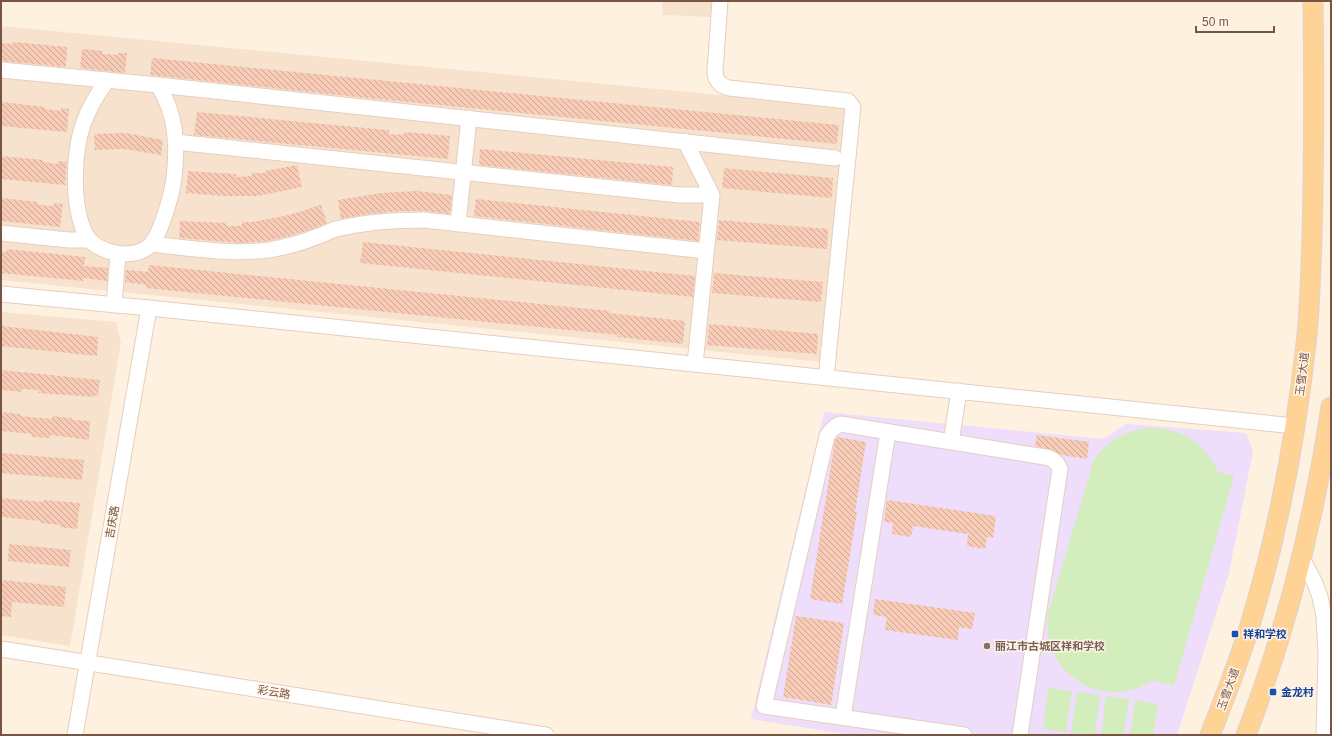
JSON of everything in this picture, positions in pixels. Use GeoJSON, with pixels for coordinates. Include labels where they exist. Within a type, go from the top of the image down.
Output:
{"type":"FeatureCollection","features":[{"type":"Feature","properties":{"kind":"main road","name":"玉雪大道"},"geometry":{"type":"LineString","coordinates":[[1210,735],[1241,653],[1261,586],[1283,492],[1295,426],[1307,333],[1311,264],[1314,156],[1313,1]]}},
{"type":"Feature","properties":{"kind":"main road"},"geometry":{"type":"LineString","coordinates":[[1246,735],[1276,651],[1302,558],[1322,465],[1331,407]]}},
{"type":"Feature","properties":{"kind":"street"},"geometry":{"type":"LineString","coordinates":[[720,1],[715,71],[719,83],[729,88],[848,101],[853,107],[826,378]]}},
{"type":"Feature","properties":{"kind":"street"},"geometry":{"type":"LineString","coordinates":[[1,70],[158,85],[835,158]]}},
{"type":"Feature","properties":{"kind":"street"},"geometry":{"type":"LineString","coordinates":[[107,80],[86,117],[77,146],[75,174],[78,204],[85,234],[90,240],[103,249],[118,254],[132,253],[151,244],[161,223],[170,196],[175,166],[175,129],[171,112],[164,94],[158,85]]}},
{"type":"Feature","properties":{"kind":"street"},"geometry":{"type":"LineString","coordinates":[[458,224],[469,118]]}},
{"type":"Feature","properties":{"kind":"street"},"geometry":{"type":"LineString","coordinates":[[175,142],[679,195],[712,195]]}},
{"type":"Feature","properties":{"kind":"street"},"geometry":{"type":"LineString","coordinates":[[685,142],[712,195],[695,364]]}},
{"type":"Feature","properties":{"kind":"street"},"geometry":{"type":"LineString","coordinates":[[151,244],[221,251],[252,251],[284,247],[318,237],[334,230],[371,222],[412,220],[706,251]]}},
{"type":"Feature","properties":{"kind":"street"},"geometry":{"type":"LineString","coordinates":[[1,233],[69,240],[90,240]]}},
{"type":"Feature","properties":{"kind":"street"},"geometry":{"type":"LineString","coordinates":[[114,305],[118,254]]}},
{"type":"Feature","properties":{"kind":"street"},"geometry":{"type":"LineString","coordinates":[[1,294],[1295,426]]}},
{"type":"Feature","properties":{"kind":"street","name":"吉庆路"},"geometry":{"type":"LineString","coordinates":[[75,735],[149,308]]}},
{"type":"Feature","properties":{"kind":"street"},"geometry":{"type":"LineString","coordinates":[[951,442],[959,391]]}},
{"type":"Feature","properties":{"kind":"street"},"geometry":{"type":"LineString","coordinates":[[964,735],[908,731],[843,718],[764,706],[827,436],[833,428],[840,424],[1049,458],[1056,462],[1060,470],[1020,735]]}},
{"type":"Feature","properties":{"kind":"street"},"geometry":{"type":"LineString","coordinates":[[843,718],[888,432]]}},
{"type":"Feature","properties":{"kind":"street"},"geometry":{"type":"LineString","coordinates":[[1302,558],[1315,583],[1322,606],[1328,691],[1324,735]]}},
{"type":"Feature","properties":{"kind":"street","name":"彩云路"},"geometry":{"type":"LineString","coordinates":[[1,649],[546,735]]}},
{"type":"Feature","properties":{"kind":"shaded area"},"geometry":{"type":"Polygon","coordinates":[[[662,1],[712,1],[711,17],[663,15],[662,1]]]}},
{"type":"Feature","properties":{"kind":"shaded area"},"geometry":{"type":"Polygon","coordinates":[[[1,26],[845,107],[821,362],[1,280],[1,26]]]}},
{"type":"Feature","properties":{"kind":"shaded area"},"geometry":{"type":"Polygon","coordinates":[[[1,312],[116,322],[121,342],[70,646],[1,635],[1,312]]]}},
{"type":"Feature","properties":{"kind":"shaded area","name":"丽江市古城区祥和学校"},"geometry":{"type":"Polygon","coordinates":[[[824,412],[1103,439],[1126,424],[1246,433],[1253,451],[1229,573],[1177,735],[851,735],[751,719],[824,412]]]}},
{"type":"Feature","properties":{"kind":"green space"},"geometry":{"type":"Polygon","coordinates":[[[1146,428],[1158,428],[1180,433],[1198,444],[1212,461],[1218,472],[1234,476],[1174,686],[1153,680],[1134,689],[1115,692],[1096,689],[1079,682],[1065,670],[1054,654],[1048,635],[1048,614],[1094,459],[1105,447],[1117,438],[1146,428]]]}},
{"type":"Feature","properties":{"kind":"green space"},"geometry":{"type":"Polygon","coordinates":[[[1048,688],[1072,691],[1066,732],[1043,729],[1048,688]]]}},
{"type":"Feature","properties":{"kind":"green space"},"geometry":{"type":"Polygon","coordinates":[[[1077,692],[1100,695],[1095,735],[1071,733],[1077,692]]]}},
{"type":"Feature","properties":{"kind":"green space"},"geometry":{"type":"Polygon","coordinates":[[[1106,696],[1129,699],[1124,735],[1101,735],[1106,696]]]}},
{"type":"Feature","properties":{"kind":"green space"},"geometry":{"type":"Polygon","coordinates":[[[1135,700],[1158,704],[1153,735],[1130,735],[1135,700]]]}},
{"type":"Feature","properties":{"kind":"building"},"geometry":{"type":"Polygon","coordinates":[[[13,42],[67,47],[66,67],[1,61],[1,43],[13,44],[13,42]]]}},
{"type":"Feature","properties":{"kind":"building"},"geometry":{"type":"Polygon","coordinates":[[[82,49],[102,51],[102,54],[118,55],[119,53],[127,53],[125,73],[80,68],[82,49]]]}},
{"type":"Feature","properties":{"kind":"building"},"geometry":{"type":"Polygon","coordinates":[[[152,58],[839,125],[837,144],[357,97],[150,75],[152,58]]]}},
{"type":"Feature","properties":{"kind":"building"},"geometry":{"type":"Polygon","coordinates":[[[2,102],[45,107],[44,109],[61,111],[61,108],[69,109],[67,132],[1,126],[2,102]]]}},
{"type":"Feature","properties":{"kind":"building"},"geometry":{"type":"Polygon","coordinates":[[[197,112],[389,130],[389,134],[404,135],[404,132],[450,136],[448,159],[194,135],[197,112]]]}},
{"type":"Feature","properties":{"kind":"building"},"geometry":{"type":"Polygon","coordinates":[[[126,133],[163,140],[161,155],[124,149],[95,150],[94,134],[126,133]]]}},
{"type":"Feature","properties":{"kind":"building"},"geometry":{"type":"Polygon","coordinates":[[[480,149],[673,167],[672,185],[479,165],[480,149]]]}},
{"type":"Feature","properties":{"kind":"building"},"geometry":{"type":"Polygon","coordinates":[[[1,156],[43,160],[42,162],[58,164],[59,161],[67,162],[65,185],[1,179],[1,156]]]}},
{"type":"Feature","properties":{"kind":"building"},"geometry":{"type":"Polygon","coordinates":[[[297,165],[302,187],[258,196],[225,196],[186,193],[188,171],[236,174],[236,177],[252,176],[252,173],[265,173],[265,171],[297,165]]]}},
{"type":"Feature","properties":{"kind":"building"},"geometry":{"type":"Polygon","coordinates":[[[724,168],[833,178],[832,198],[722,188],[724,168]]]}},
{"type":"Feature","properties":{"kind":"building"},"geometry":{"type":"Polygon","coordinates":[[[417,191],[452,195],[450,214],[424,211],[401,211],[368,214],[341,219],[338,200],[381,193],[417,191]]]}},
{"type":"Feature","properties":{"kind":"building"},"geometry":{"type":"Polygon","coordinates":[[[1,198],[38,202],[38,205],[53,206],[54,203],[63,204],[60,227],[1,221],[1,198]]]}},
{"type":"Feature","properties":{"kind":"building"},"geometry":{"type":"Polygon","coordinates":[[[476,199],[700,222],[698,241],[474,216],[476,199]]]}},
{"type":"Feature","properties":{"kind":"building"},"geometry":{"type":"Polygon","coordinates":[[[321,205],[327,223],[307,231],[268,241],[240,243],[179,238],[180,221],[226,223],[227,226],[242,226],[242,222],[253,222],[289,215],[321,205]]]}},
{"type":"Feature","properties":{"kind":"building"},"geometry":{"type":"Polygon","coordinates":[[[719,220],[828,229],[827,249],[717,240],[719,220]]]}},
{"type":"Feature","properties":{"kind":"building"},"geometry":{"type":"Polygon","coordinates":[[[363,242],[695,276],[693,297],[360,263],[363,242]]]}},
{"type":"Feature","properties":{"kind":"building"},"geometry":{"type":"Polygon","coordinates":[[[7,249],[85,257],[84,266],[108,268],[107,281],[83,278],[83,281],[1,273],[1,251],[6,252],[7,249]]]}},
{"type":"Feature","properties":{"kind":"building"},"geometry":{"type":"Polygon","coordinates":[[[149,265],[610,311],[609,313],[685,321],[683,344],[618,337],[619,335],[146,288],[147,285],[125,282],[126,270],[148,272],[149,265]]]}},
{"type":"Feature","properties":{"kind":"building"},"geometry":{"type":"Polygon","coordinates":[[[714,273],[823,282],[821,302],[712,293],[714,273]]]}},
{"type":"Feature","properties":{"kind":"building"},"geometry":{"type":"Polygon","coordinates":[[[709,324],[818,334],[817,354],[707,345],[709,324]]]}},
{"type":"Feature","properties":{"kind":"building"},"geometry":{"type":"Polygon","coordinates":[[[1,326],[98,337],[97,356],[1,346],[1,326]]]}},
{"type":"Feature","properties":{"kind":"building"},"geometry":{"type":"Polygon","coordinates":[[[1,370],[100,380],[98,396],[38,393],[39,390],[22,389],[22,392],[1,390],[1,370]]]}},
{"type":"Feature","properties":{"kind":"building"},"geometry":{"type":"Polygon","coordinates":[[[1,412],[20,414],[20,416],[52,419],[52,416],[72,418],[72,420],[90,421],[89,440],[50,435],[50,438],[32,437],[32,434],[1,431],[1,412]]]}},
{"type":"Feature","properties":{"kind":"building"},"geometry":{"type":"Polygon","coordinates":[[[1037,435],[1089,442],[1087,459],[1061,455],[1053,450],[1035,446],[1037,435]]]}},
{"type":"Feature","properties":{"kind":"building"},"geometry":{"type":"Polygon","coordinates":[[[838,437],[866,442],[855,512],[857,512],[842,604],[810,599],[835,440],[838,437]]]}},
{"type":"Feature","properties":{"kind":"building"},"geometry":{"type":"Polygon","coordinates":[[[1,453],[84,460],[82,480],[1,473],[1,453]]]}},
{"type":"Feature","properties":{"kind":"building"},"geometry":{"type":"Polygon","coordinates":[[[1,498],[43,502],[43,500],[80,503],[77,529],[41,523],[41,521],[1,517],[1,498]]]}},
{"type":"Feature","properties":{"kind":"building"},"geometry":{"type":"Polygon","coordinates":[[[887,500],[996,516],[993,538],[987,537],[985,549],[967,546],[968,534],[913,526],[911,537],[892,534],[893,523],[884,522],[887,500]]]}},
{"type":"Feature","properties":{"kind":"building"},"geometry":{"type":"Polygon","coordinates":[[[9,544],[71,550],[69,567],[8,561],[9,544]]]}},
{"type":"Feature","properties":{"kind":"building"},"geometry":{"type":"Polygon","coordinates":[[[2,580],[66,587],[64,607],[12,602],[11,617],[1,616],[2,580]]]}},
{"type":"Feature","properties":{"kind":"building"},"geometry":{"type":"Polygon","coordinates":[[[875,599],[975,613],[972,629],[959,627],[958,640],[885,630],[887,617],[873,615],[875,599]]]}},
{"type":"Feature","properties":{"kind":"building"},"geometry":{"type":"Polygon","coordinates":[[[796,616],[844,623],[831,705],[783,697],[796,616]]]}},
{"type":"Feature","properties":{"kind":"place","name":"祥和学校"},"geometry":{"type":"Point","coordinates":[1235,634]}},
{"type":"Feature","properties":{"kind":"place","name":"丽江市古城区祥和学校"},"geometry":{"type":"Point","coordinates":[987,646]}},
{"type":"Feature","properties":{"kind":"place","name":"金龙村"},"geometry":{"type":"Point","coordinates":[1273,692]}}]}
